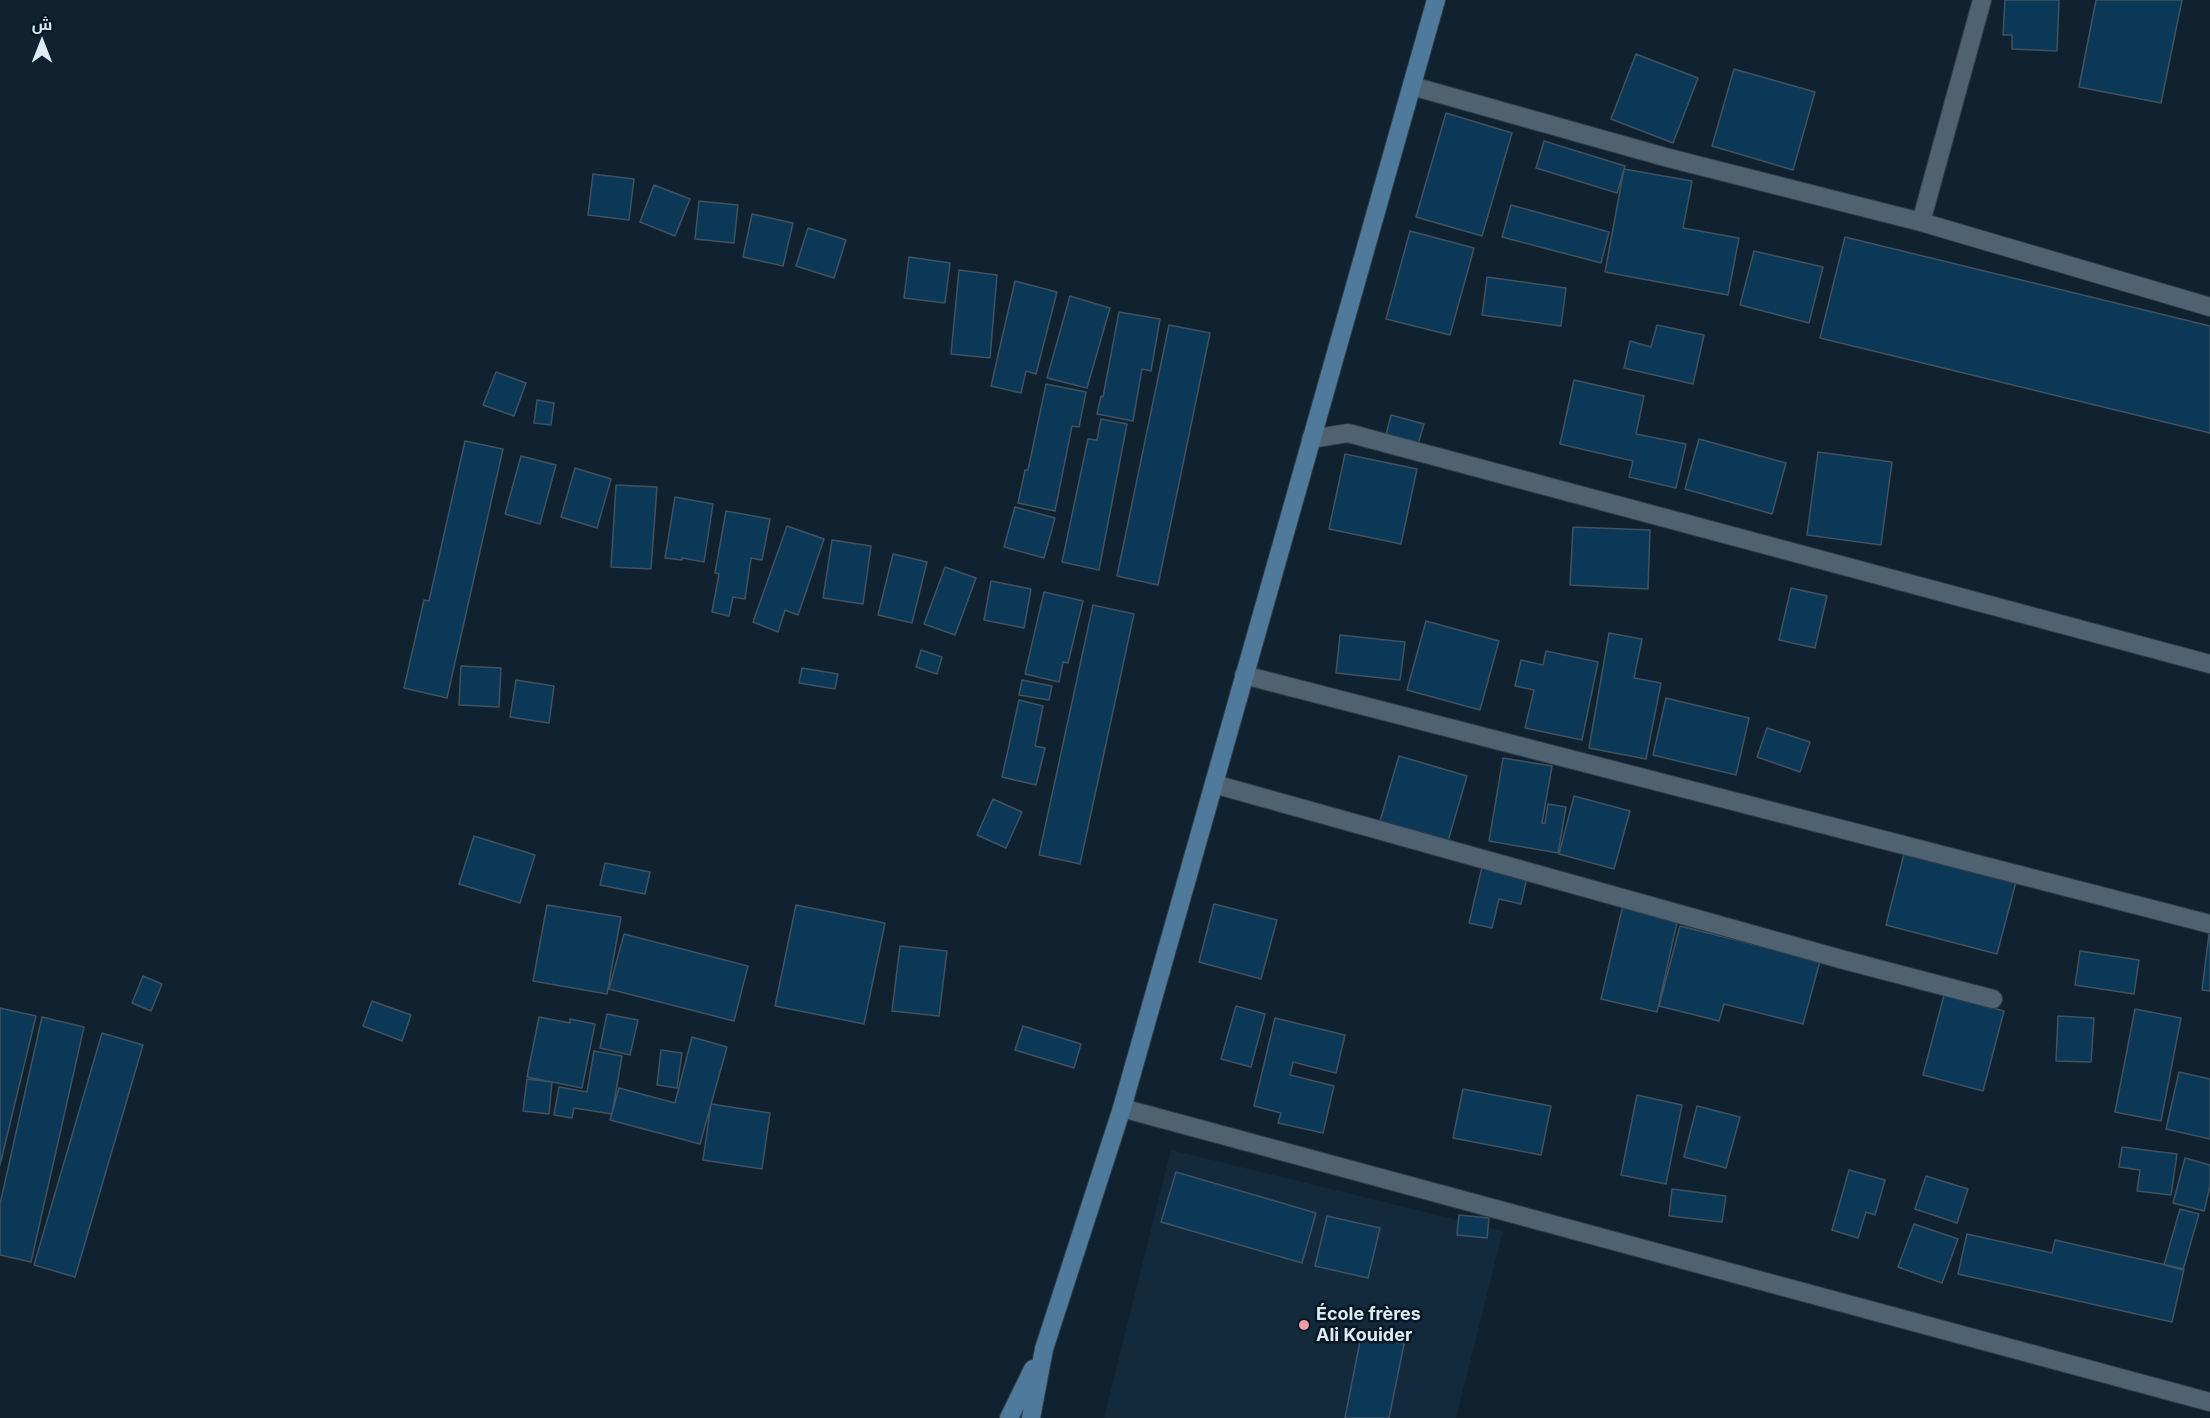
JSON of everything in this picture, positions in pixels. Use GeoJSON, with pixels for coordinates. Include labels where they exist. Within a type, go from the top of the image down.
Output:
{"type":"FeatureCollection","features":[{"type":"Feature","properties":{"kind":"street"},"geometry":{"type":"LineString","coordinates":[[1031,1418],[1044,1349],[1122,1108],[1436,0]]}},
{"type":"Feature","properties":{"kind":"street"},"geometry":{"type":"LineString","coordinates":[[1921,222],[1982,0]]}},
{"type":"Feature","properties":{"kind":"street"},"geometry":{"type":"LineString","coordinates":[[1412,86],[1665,157],[1921,222],[2210,307]]}},
{"type":"Feature","properties":{"kind":"street"},"geometry":{"type":"LineString","coordinates":[[1311,439],[1348,433],[2210,664]]}},
{"type":"Feature","properties":{"kind":"street"},"geometry":{"type":"LineString","coordinates":[[1244,675],[2210,924]]}},
{"type":"Feature","properties":{"kind":"street"},"geometry":{"type":"LineString","coordinates":[[1214,784],[1844,960],[1992,999]]}},
{"type":"Feature","properties":{"kind":"street"},"geometry":{"type":"LineString","coordinates":[[1122,1108],[2210,1402]]}},
{"type":"Feature","properties":{"kind":"street"},"geometry":{"type":"LineString","coordinates":[[1009,1418],[1044,1349]]}},
{"type":"Feature","properties":{"kind":"shaded area","name":"École frères Ali Kouider"},"geometry":{"type":"Polygon","coordinates":[[[1171,1150],[1503,1231],[1456,1418],[1104,1418],[1171,1150]]]}},
{"type":"Feature","properties":{"kind":"building"},"geometry":{"type":"Polygon","coordinates":[[[2005,0],[2059,0],[2057,51],[2012,49],[2012,35],[2003,35],[2005,0]]]}},
{"type":"Feature","properties":{"kind":"building"},"geometry":{"type":"Polygon","coordinates":[[[2096,0],[2182,0],[2161,103],[2079,87],[2096,0]]]}},
{"type":"Feature","properties":{"kind":"building"},"geometry":{"type":"Polygon","coordinates":[[[1636,54],[1698,78],[1673,143],[1611,119],[1636,54]]]}},
{"type":"Feature","properties":{"kind":"building"},"geometry":{"type":"Polygon","coordinates":[[[1734,69],[1815,92],[1793,170],[1712,146],[1734,69]]]}},
{"type":"Feature","properties":{"kind":"building"},"geometry":{"type":"Polygon","coordinates":[[[1446,113],[1512,133],[1482,236],[1416,217],[1446,113]]]}},
{"type":"Feature","properties":{"kind":"building"},"geometry":{"type":"Polygon","coordinates":[[[1544,141],[1625,166],[1617,193],[1536,168],[1544,141]]]}},
{"type":"Feature","properties":{"kind":"building"},"geometry":{"type":"Polygon","coordinates":[[[1624,169],[1692,181],[1683,228],[1739,238],[1728,295],[1605,272],[1624,169]]]}},
{"type":"Feature","properties":{"kind":"building"},"geometry":{"type":"Polygon","coordinates":[[[593,174],[634,179],[629,220],[588,215],[593,174]]]}},
{"type":"Feature","properties":{"kind":"building"},"geometry":{"type":"Polygon","coordinates":[[[654,185],[690,199],[675,236],[640,222],[654,185]]]}},
{"type":"Feature","properties":{"kind":"building"},"geometry":{"type":"Polygon","coordinates":[[[699,201],[738,205],[734,243],[695,239],[699,201]]]}},
{"type":"Feature","properties":{"kind":"building"},"geometry":{"type":"Polygon","coordinates":[[[1511,205],[1609,232],[1601,263],[1502,237],[1511,205]]]}},
{"type":"Feature","properties":{"kind":"building"},"geometry":{"type":"Polygon","coordinates":[[[752,214],[793,223],[783,266],[743,257],[752,214]]]}},
{"type":"Feature","properties":{"kind":"building"},"geometry":{"type":"Polygon","coordinates":[[[808,228],[846,240],[834,278],[796,266],[808,228]]]}},
{"type":"Feature","properties":{"kind":"building"},"geometry":{"type":"Polygon","coordinates":[[[1410,231],[1474,248],[1450,335],[1386,319],[1410,231]]]}},
{"type":"Feature","properties":{"kind":"building"},"geometry":{"type":"Polygon","coordinates":[[[1845,237],[2210,326],[2210,433],[1820,338],[1845,237]]]}},
{"type":"Feature","properties":{"kind":"building"},"geometry":{"type":"Polygon","coordinates":[[[1754,251],[1823,267],[1809,323],[1740,305],[1754,251]]]}},
{"type":"Feature","properties":{"kind":"building"},"geometry":{"type":"Polygon","coordinates":[[[909,257],[950,263],[945,303],[904,298],[909,257]]]}},
{"type":"Feature","properties":{"kind":"building"},"geometry":{"type":"Polygon","coordinates":[[[959,270],[997,275],[990,358],[951,354],[959,270]]]}},
{"type":"Feature","properties":{"kind":"building"},"geometry":{"type":"Polygon","coordinates":[[[1487,277],[1566,288],[1561,326],[1482,315],[1487,277]]]}},
{"type":"Feature","properties":{"kind":"building"},"geometry":{"type":"Polygon","coordinates":[[[1015,281],[1057,292],[1036,374],[1026,371],[1021,393],[991,386],[1015,281]]]}},
{"type":"Feature","properties":{"kind":"building"},"geometry":{"type":"Polygon","coordinates":[[[1070,296],[1110,308],[1087,388],[1047,378],[1070,296]]]}},
{"type":"Feature","properties":{"kind":"building"},"geometry":{"type":"Polygon","coordinates":[[[1119,312],[1160,319],[1151,371],[1142,369],[1133,421],[1097,414],[1101,396],[1103,397],[1119,312]]]}},
{"type":"Feature","properties":{"kind":"building"},"geometry":{"type":"Polygon","coordinates":[[[1169,325],[1210,333],[1158,585],[1117,576],[1169,325]]]}},
{"type":"Feature","properties":{"kind":"building"},"geometry":{"type":"Polygon","coordinates":[[[1657,325],[1704,335],[1693,384],[1624,368],[1630,341],[1651,347],[1657,325]]]}},
{"type":"Feature","properties":{"kind":"building"},"geometry":{"type":"Polygon","coordinates":[[[496,372],[526,383],[514,416],[483,405],[496,372]]]}},
{"type":"Feature","properties":{"kind":"building"},"geometry":{"type":"Polygon","coordinates":[[[1574,380],[1644,396],[1636,434],[1686,444],[1676,488],[1629,477],[1633,461],[1560,444],[1574,380]]]}},
{"type":"Feature","properties":{"kind":"building"},"geometry":{"type":"Polygon","coordinates":[[[1046,384],[1086,392],[1079,427],[1072,426],[1055,511],[1018,503],[1025,470],[1028,470],[1046,384]]]}},
{"type":"Feature","properties":{"kind":"building"},"geometry":{"type":"Polygon","coordinates":[[[537,400],[554,403],[551,425],[534,423],[537,400]]]}},
{"type":"Feature","properties":{"kind":"building"},"geometry":{"type":"Polygon","coordinates":[[[1391,415],[1424,424],[1418,444],[1386,435],[1391,415]]]}},
{"type":"Feature","properties":{"kind":"building"},"geometry":{"type":"Polygon","coordinates":[[[1101,419],[1127,424],[1099,570],[1062,562],[1088,439],[1097,440],[1101,419]]]}},
{"type":"Feature","properties":{"kind":"building"},"geometry":{"type":"Polygon","coordinates":[[[1699,439],[1786,463],[1772,514],[1685,489],[1699,439]]]}},
{"type":"Feature","properties":{"kind":"building"},"geometry":{"type":"Polygon","coordinates":[[[465,441],[503,449],[447,698],[404,688],[424,600],[429,601],[465,441]]]}},
{"type":"Feature","properties":{"kind":"building"},"geometry":{"type":"Polygon","coordinates":[[[1818,452],[1892,462],[1881,545],[1807,535],[1818,452]]]}},
{"type":"Feature","properties":{"kind":"building"},"geometry":{"type":"Polygon","coordinates":[[[1345,454],[1417,469],[1401,544],[1329,529],[1345,454]]]}},
{"type":"Feature","properties":{"kind":"building"},"geometry":{"type":"Polygon","coordinates":[[[521,456],[556,465],[540,524],[505,514],[521,456]]]}},
{"type":"Feature","properties":{"kind":"building"},"geometry":{"type":"Polygon","coordinates":[[[575,468],[611,479],[597,528],[561,517],[575,468]]]}},
{"type":"Feature","properties":{"kind":"building"},"geometry":{"type":"Polygon","coordinates":[[[616,485],[657,487],[651,569],[611,567],[616,485]]]}},
{"type":"Feature","properties":{"kind":"building"},"geometry":{"type":"Polygon","coordinates":[[[675,497],[713,504],[704,562],[665,558],[675,497]]]}},
{"type":"Feature","properties":{"kind":"building"},"geometry":{"type":"Polygon","coordinates":[[[1015,507],[1055,518],[1044,558],[1004,547],[1015,507]]]}},
{"type":"Feature","properties":{"kind":"building"},"geometry":{"type":"Polygon","coordinates":[[[726,511],[770,519],[762,560],[751,558],[745,599],[733,597],[729,616],[712,612],[719,574],[715,573],[726,511]]]}},
{"type":"Feature","properties":{"kind":"building"},"geometry":{"type":"Polygon","coordinates":[[[787,526],[824,539],[798,615],[785,610],[778,632],[753,622],[787,526]]]}},
{"type":"Feature","properties":{"kind":"building"},"geometry":{"type":"Polygon","coordinates":[[[1573,527],[1650,530],[1648,589],[1570,585],[1573,527]]]}},
{"type":"Feature","properties":{"kind":"building"},"geometry":{"type":"Polygon","coordinates":[[[832,540],[871,546],[863,604],[823,598],[832,540]]]}},
{"type":"Feature","properties":{"kind":"building"},"geometry":{"type":"Polygon","coordinates":[[[893,554],[927,562],[912,623],[878,615],[893,554]]]}},
{"type":"Feature","properties":{"kind":"building"},"geometry":{"type":"Polygon","coordinates":[[[945,567],[976,578],[955,635],[924,624],[945,567]]]}},
{"type":"Feature","properties":{"kind":"building"},"geometry":{"type":"Polygon","coordinates":[[[991,581],[1031,589],[1024,628],[984,620],[991,581]]]}},
{"type":"Feature","properties":{"kind":"building"},"geometry":{"type":"Polygon","coordinates":[[[1791,588],[1827,596],[1815,648],[1779,640],[1791,588]]]}},
{"type":"Feature","properties":{"kind":"building"},"geometry":{"type":"Polygon","coordinates":[[[1044,592],[1083,601],[1068,663],[1063,662],[1059,682],[1025,674],[1044,592]]]}},
{"type":"Feature","properties":{"kind":"building"},"geometry":{"type":"Polygon","coordinates":[[[1093,605],[1134,614],[1080,864],[1039,855],[1093,605]]]}},
{"type":"Feature","properties":{"kind":"building"},"geometry":{"type":"Polygon","coordinates":[[[1426,621],[1499,641],[1480,710],[1407,690],[1426,621]]]}},
{"type":"Feature","properties":{"kind":"building"},"geometry":{"type":"Polygon","coordinates":[[[1609,633],[1642,639],[1634,678],[1661,683],[1646,759],[1589,748],[1609,633]]]}},
{"type":"Feature","properties":{"kind":"building"},"geometry":{"type":"Polygon","coordinates":[[[1340,635],[1405,642],[1400,680],[1336,673],[1340,635]]]}},
{"type":"Feature","properties":{"kind":"building"},"geometry":{"type":"Polygon","coordinates":[[[921,650],[942,657],[937,674],[916,667],[921,650]]]}},
{"type":"Feature","properties":{"kind":"building"},"geometry":{"type":"Polygon","coordinates":[[[1546,651],[1598,662],[1582,740],[1525,728],[1534,690],[1515,686],[1521,660],[1543,665],[1546,651]]]}},
{"type":"Feature","properties":{"kind":"building"},"geometry":{"type":"Polygon","coordinates":[[[461,666],[501,668],[499,707],[459,705],[461,666]]]}},
{"type":"Feature","properties":{"kind":"building"},"geometry":{"type":"Polygon","coordinates":[[[802,668],[838,674],[835,689],[799,683],[802,668]]]}},
{"type":"Feature","properties":{"kind":"building"},"geometry":{"type":"Polygon","coordinates":[[[516,680],[554,686],[549,723],[510,717],[516,680]]]}},
{"type":"Feature","properties":{"kind":"building"},"geometry":{"type":"Polygon","coordinates":[[[1022,680],[1052,686],[1049,700],[1019,695],[1022,680]]]}},
{"type":"Feature","properties":{"kind":"building"},"geometry":{"type":"Polygon","coordinates":[[[1666,698],[1749,718],[1736,775],[1653,755],[1666,698]]]}},
{"type":"Feature","properties":{"kind":"building"},"geometry":{"type":"Polygon","coordinates":[[[1019,700],[1043,706],[1035,746],[1045,748],[1036,785],[1002,777],[1019,700]]]}},
{"type":"Feature","properties":{"kind":"building"},"geometry":{"type":"Polygon","coordinates":[[[1767,728],[1810,742],[1800,772],[1757,757],[1767,728]]]}},
{"type":"Feature","properties":{"kind":"building"},"geometry":{"type":"Polygon","coordinates":[[[1399,756],[1467,776],[1448,841],[1380,821],[1399,756]]]}},
{"type":"Feature","properties":{"kind":"building"},"geometry":{"type":"Polygon","coordinates":[[[1503,758],[1552,766],[1542,823],[1545,823],[1548,804],[1566,807],[1558,853],[1489,841],[1503,758]]]}},
{"type":"Feature","properties":{"kind":"building"},"geometry":{"type":"Polygon","coordinates":[[[1574,796],[1630,811],[1614,869],[1559,854],[1574,796]]]}},
{"type":"Feature","properties":{"kind":"building"},"geometry":{"type":"Polygon","coordinates":[[[993,799],[1022,812],[1006,848],[977,835],[993,799]]]}},
{"type":"Feature","properties":{"kind":"building"},"geometry":{"type":"Polygon","coordinates":[[[474,836],[535,855],[520,903],[459,884],[474,836]]]}},
{"type":"Feature","properties":{"kind":"building"},"geometry":{"type":"Polygon","coordinates":[[[1904,854],[2016,882],[1997,954],[1886,925],[1904,854]]]}},
{"type":"Feature","properties":{"kind":"building"},"geometry":{"type":"Polygon","coordinates":[[[605,863],[650,872],[645,894],[600,885],[605,863]]]}},
{"type":"Feature","properties":{"kind":"building"},"geometry":{"type":"Polygon","coordinates":[[[1483,863],[1528,873],[1521,904],[1499,899],[1492,928],[1469,923],[1483,863]]]}},
{"type":"Feature","properties":{"kind":"building"},"geometry":{"type":"Polygon","coordinates":[[[1214,904],[1277,920],[1261,979],[1199,962],[1214,904]]]}},
{"type":"Feature","properties":{"kind":"building"},"geometry":{"type":"Polygon","coordinates":[[[547,905],[621,917],[607,994],[533,981],[547,905]]]}},
{"type":"Feature","properties":{"kind":"building"},"geometry":{"type":"Polygon","coordinates":[[[796,905],[885,923],[864,1024],[775,1006],[796,905]]]}},
{"type":"Feature","properties":{"kind":"building"},"geometry":{"type":"Polygon","coordinates":[[[1623,905],[1678,918],[1657,1012],[1601,999],[1623,905]]]}},
{"type":"Feature","properties":{"kind":"building"},"geometry":{"type":"Polygon","coordinates":[[[1680,926],[1820,961],[1803,1024],[1724,1004],[1719,1021],[1659,1006],[1680,926]]]}},
{"type":"Feature","properties":{"kind":"building"},"geometry":{"type":"Polygon","coordinates":[[[624,934],[748,966],[734,1021],[609,989],[624,934]]]}},
{"type":"Feature","properties":{"kind":"building"},"geometry":{"type":"Polygon","coordinates":[[[2210,934],[2210,991],[2202,990],[2210,934]]]}},
{"type":"Feature","properties":{"kind":"building"},"geometry":{"type":"Polygon","coordinates":[[[900,946],[947,951],[939,1016],[892,1011],[900,946]]]}},
{"type":"Feature","properties":{"kind":"building"},"geometry":{"type":"Polygon","coordinates":[[[2080,951],[2139,960],[2134,994],[2075,985],[2080,951]]]}},
{"type":"Feature","properties":{"kind":"building"},"geometry":{"type":"Polygon","coordinates":[[[143,976],[162,984],[151,1011],[132,1003],[143,976]]]}},
{"type":"Feature","properties":{"kind":"building"},"geometry":{"type":"Polygon","coordinates":[[[1944,995],[2004,1011],[1983,1091],[1923,1075],[1944,995]]]}},
{"type":"Feature","properties":{"kind":"building"},"geometry":{"type":"Polygon","coordinates":[[[372,1001],[411,1015],[402,1041],[363,1026],[372,1001]]]}},
{"type":"Feature","properties":{"kind":"building"},"geometry":{"type":"Polygon","coordinates":[[[1236,1006],[1265,1014],[1251,1067],[1221,1059],[1236,1006]]]}},
{"type":"Feature","properties":{"kind":"building"},"geometry":{"type":"Polygon","coordinates":[[[0,1008],[36,1016],[0,1165],[0,1008]]]}},
{"type":"Feature","properties":{"kind":"building"},"geometry":{"type":"Polygon","coordinates":[[[2135,1009],[2181,1018],[2161,1121],[2115,1112],[2135,1009]]]}},
{"type":"Feature","properties":{"kind":"building"},"geometry":{"type":"Polygon","coordinates":[[[607,1014],[638,1020],[630,1055],[600,1048],[607,1014]]]}},
{"type":"Feature","properties":{"kind":"building"},"geometry":{"type":"Polygon","coordinates":[[[2058,1016],[2094,1018],[2091,1062],[2056,1061],[2058,1016]]]}},
{"type":"Feature","properties":{"kind":"building"},"geometry":{"type":"Polygon","coordinates":[[[42,1017],[84,1027],[31,1262],[0,1255],[0,1204],[42,1017]]]}},
{"type":"Feature","properties":{"kind":"building"},"geometry":{"type":"Polygon","coordinates":[[[539,1017],[570,1023],[570,1019],[595,1024],[582,1088],[527,1077],[539,1017]]]}},
{"type":"Feature","properties":{"kind":"building"},"geometry":{"type":"Polygon","coordinates":[[[1275,1018],[1345,1035],[1336,1073],[1293,1062],[1290,1075],[1334,1086],[1323,1133],[1278,1123],[1281,1113],[1254,1106],[1275,1018]]]}},
{"type":"Feature","properties":{"kind":"building"},"geometry":{"type":"Polygon","coordinates":[[[1023,1026],[1081,1044],[1074,1068],[1015,1050],[1023,1026]]]}},
{"type":"Feature","properties":{"kind":"building"},"geometry":{"type":"Polygon","coordinates":[[[102,1033],[143,1045],[75,1277],[34,1265],[102,1033]]]}},
{"type":"Feature","properties":{"kind":"building"},"geometry":{"type":"Polygon","coordinates":[[[692,1037],[727,1047],[700,1144],[610,1120],[619,1088],[675,1103],[692,1037]]]}},
{"type":"Feature","properties":{"kind":"building"},"geometry":{"type":"Polygon","coordinates":[[[661,1050],[682,1053],[677,1088],[657,1085],[661,1050]]]}},
{"type":"Feature","properties":{"kind":"building"},"geometry":{"type":"Polygon","coordinates":[[[594,1051],[622,1056],[612,1114],[574,1108],[572,1118],[554,1115],[559,1087],[587,1092],[594,1051]]]}},
{"type":"Feature","properties":{"kind":"building"},"geometry":{"type":"Polygon","coordinates":[[[2179,1072],[2210,1079],[2210,1139],[2166,1129],[2179,1072]]]}},
{"type":"Feature","properties":{"kind":"building"},"geometry":{"type":"Polygon","coordinates":[[[527,1079],[552,1082],[549,1114],[523,1111],[527,1079]]]}},
{"type":"Feature","properties":{"kind":"building"},"geometry":{"type":"Polygon","coordinates":[[[1463,1089],[1551,1106],[1541,1155],[1453,1138],[1463,1089]]]}},
{"type":"Feature","properties":{"kind":"building"},"geometry":{"type":"Polygon","coordinates":[[[1637,1095],[1682,1105],[1666,1184],[1621,1175],[1637,1095]]]}},
{"type":"Feature","properties":{"kind":"building"},"geometry":{"type":"Polygon","coordinates":[[[711,1104],[770,1113],[762,1169],[703,1160],[711,1104]]]}},
{"type":"Feature","properties":{"kind":"building"},"geometry":{"type":"Polygon","coordinates":[[[1697,1106],[1740,1117],[1726,1168],[1684,1157],[1697,1106]]]}},
{"type":"Feature","properties":{"kind":"building"},"geometry":{"type":"Polygon","coordinates":[[[2122,1147],[2177,1154],[2171,1195],[2137,1191],[2140,1170],[2119,1167],[2122,1147]]]}},
{"type":"Feature","properties":{"kind":"building"},"geometry":{"type":"Polygon","coordinates":[[[2185,1158],[2210,1165],[2210,1186],[2204,1211],[2173,1203],[2185,1158]]]}},
{"type":"Feature","properties":{"kind":"building"},"geometry":{"type":"Polygon","coordinates":[[[1849,1170],[1885,1180],[1875,1215],[1866,1212],[1858,1238],[1832,1230],[1849,1170]]]}},
{"type":"Feature","properties":{"kind":"building"},"geometry":{"type":"Polygon","coordinates":[[[1176,1172],[1316,1213],[1302,1263],[1161,1222],[1176,1172]]]}},
{"type":"Feature","properties":{"kind":"building"},"geometry":{"type":"Polygon","coordinates":[[[1926,1176],[1968,1189],[1957,1223],[1915,1209],[1926,1176]]]}},
{"type":"Feature","properties":{"kind":"building"},"geometry":{"type":"Polygon","coordinates":[[[1672,1189],[1726,1196],[1722,1222],[1669,1216],[1672,1189]]]}},
{"type":"Feature","properties":{"kind":"building"},"geometry":{"type":"Polygon","coordinates":[[[2180,1209],[2199,1214],[2183,1270],[2164,1265],[2180,1209]]]}},
{"type":"Feature","properties":{"kind":"building"},"geometry":{"type":"Polygon","coordinates":[[[1459,1215],[1489,1218],[1487,1238],[1457,1235],[1459,1215]]]}},
{"type":"Feature","properties":{"kind":"building"},"geometry":{"type":"Polygon","coordinates":[[[1327,1216],[1380,1228],[1368,1278],[1315,1266],[1327,1216]]]}},
{"type":"Feature","properties":{"kind":"building"},"geometry":{"type":"Polygon","coordinates":[[[1914,1224],[1958,1239],[1942,1283],[1898,1267],[1914,1224]]]}},
{"type":"Feature","properties":{"kind":"building"},"geometry":{"type":"Polygon","coordinates":[[[1967,1234],[2052,1253],[2055,1240],[2184,1269],[2172,1322],[1958,1274],[1967,1234]]]}},
{"type":"Feature","properties":{"kind":"building"},"geometry":{"type":"Polygon","coordinates":[[[1361,1336],[1404,1344],[1389,1418],[1345,1418],[1361,1336]]]}},
{"type":"Feature","properties":{"kind":"place","name":"École frères Ali Kouider"},"geometry":{"type":"Point","coordinates":[1304,1325]}}]}
